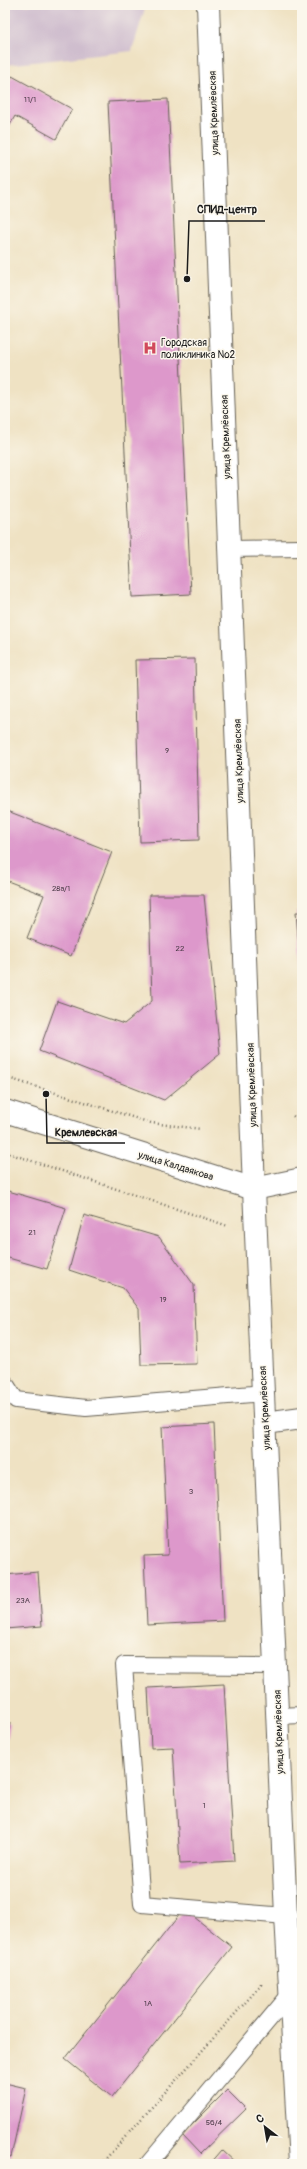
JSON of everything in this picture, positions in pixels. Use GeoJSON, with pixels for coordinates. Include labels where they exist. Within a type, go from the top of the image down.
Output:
{"type":"FeatureCollection","features":[{"type":"Feature","properties":{"kind":"street","name":"улица Кремлёвская"},"geometry":{"type":"LineString","coordinates":[[208,5],[254,1189],[286,1916],[299,2102],[301,2156]]}},
{"type":"Feature","properties":{"kind":"street","name":"улица Калдаякова"},"geometry":{"type":"LineString","coordinates":[[5,1111],[254,1189],[302,1179]]}},
{"type":"Feature","properties":{"kind":"street"},"geometry":{"type":"LineString","coordinates":[[265,1423],[302,1418]]}},
{"type":"Feature","properties":{"kind":"lane"},"geometry":{"type":"LineString","coordinates":[[230,549],[302,548]]}},
{"type":"Feature","properties":{"kind":"lane"},"geometry":{"type":"LineString","coordinates":[[5,1383],[10,1403],[86,1408],[264,1393]]}},
{"type":"Feature","properties":{"kind":"lane"},"geometry":{"type":"LineString","coordinates":[[275,1666],[124,1665],[142,1904],[286,1916]]}},
{"type":"Feature","properties":{"kind":"lane"},"geometry":{"type":"LineString","coordinates":[[277,1716],[302,1715]]}},
{"type":"Feature","properties":{"kind":"lane"},"geometry":{"type":"LineString","coordinates":[[148,2164],[292,1992]]}},
{"type":"Feature","properties":{"kind":"path"},"geometry":{"type":"LineString","coordinates":[[5,1077],[151,1123],[201,1128]]}},
{"type":"Feature","properties":{"kind":"path"},"geometry":{"type":"LineString","coordinates":[[293,1116],[302,1123]]}},
{"type":"Feature","properties":{"kind":"path"},"geometry":{"type":"LineString","coordinates":[[5,1152],[227,1224],[228,1232]]}},
{"type":"Feature","properties":{"kind":"path"},"geometry":{"type":"LineString","coordinates":[[101,2164],[261,1984],[261,1977]]}},
{"type":"Feature","properties":{"kind":"shaded area"},"geometry":{"type":"Polygon","coordinates":[[[5,5],[146,5],[132,51],[6,65],[5,67],[5,5]]]}},
{"type":"Feature","properties":{"kind":"building"},"geometry":{"type":"Polygon","coordinates":[[[12,76],[72,109],[56,139],[15,116],[5,134],[5,89],[12,76]]]}},
{"type":"Feature","properties":{"kind":"building","name":"Городская поликлиника №2"},"geometry":{"type":"Polygon","coordinates":[[[168,99],[191,594],[132,597],[108,102],[168,99]]]}},
{"type":"Feature","properties":{"kind":"building"},"geometry":{"type":"Polygon","coordinates":[[[195,659],[199,840],[140,842],[135,660],[195,659]]]}},
{"type":"Feature","properties":{"kind":"building"},"geometry":{"type":"Polygon","coordinates":[[[5,810],[112,852],[71,956],[27,938],[44,895],[5,880],[5,810]]]}},
{"type":"Feature","properties":{"kind":"building"},"geometry":{"type":"Polygon","coordinates":[[[149,895],[204,895],[220,1054],[164,1100],[39,1051],[57,1001],[124,1024],[152,1001],[149,895]]]}},
{"type":"Feature","properties":{"kind":"building"},"geometry":{"type":"Polygon","coordinates":[[[296,912],[302,912],[302,973],[301,973],[296,912]]]}},
{"type":"Feature","properties":{"kind":"building"},"geometry":{"type":"Polygon","coordinates":[[[5,1190],[66,1208],[47,1269],[5,1257],[5,1190]]]}},
{"type":"Feature","properties":{"kind":"building"},"geometry":{"type":"Polygon","coordinates":[[[84,1215],[159,1237],[194,1285],[197,1364],[141,1365],[139,1309],[123,1288],[69,1270],[84,1215]]]}},
{"type":"Feature","properties":{"kind":"building"},"geometry":{"type":"Polygon","coordinates":[[[214,1424],[223,1621],[147,1625],[144,1556],[168,1555],[162,1427],[214,1424]]]}},
{"type":"Feature","properties":{"kind":"building"},"geometry":{"type":"Polygon","coordinates":[[[38,1572],[42,1626],[5,1629],[5,1575],[38,1572]]]}},
{"type":"Feature","properties":{"kind":"building"},"geometry":{"type":"Polygon","coordinates":[[[224,1684],[234,1861],[180,1864],[173,1747],[151,1748],[148,1688],[224,1684]]]}},
{"type":"Feature","properties":{"kind":"building"},"geometry":{"type":"Polygon","coordinates":[[[5,1722],[10,1723],[6,1747],[5,1747],[5,1722]]]}},
{"type":"Feature","properties":{"kind":"building"},"geometry":{"type":"Polygon","coordinates":[[[184,1909],[232,1947],[112,2097],[65,2059],[184,1909]]]}},
{"type":"Feature","properties":{"kind":"building"},"geometry":{"type":"Polygon","coordinates":[[[5,2083],[26,2088],[11,2157],[5,2155],[5,2083]]]}},
{"type":"Feature","properties":{"kind":"building"},"geometry":{"type":"Polygon","coordinates":[[[227,2090],[246,2109],[200,2154],[182,2135],[227,2090]]]}},
{"type":"Feature","properties":{"kind":"building"},"geometry":{"type":"Polygon","coordinates":[[[222,2150],[237,2164],[210,2164],[222,2150]]]}},
{"type":"Feature","properties":{"kind":"place","name":"СПИД-центр"},"geometry":{"type":"Point","coordinates":[187,279]}},
{"type":"Feature","properties":{"kind":"place","name":"Городская поликлиника №2"},"geometry":{"type":"Point","coordinates":[150,348]}},
{"type":"Feature","properties":{"kind":"place","name":"Кремлевская"},"geometry":{"type":"Point","coordinates":[46,1094]}}]}
